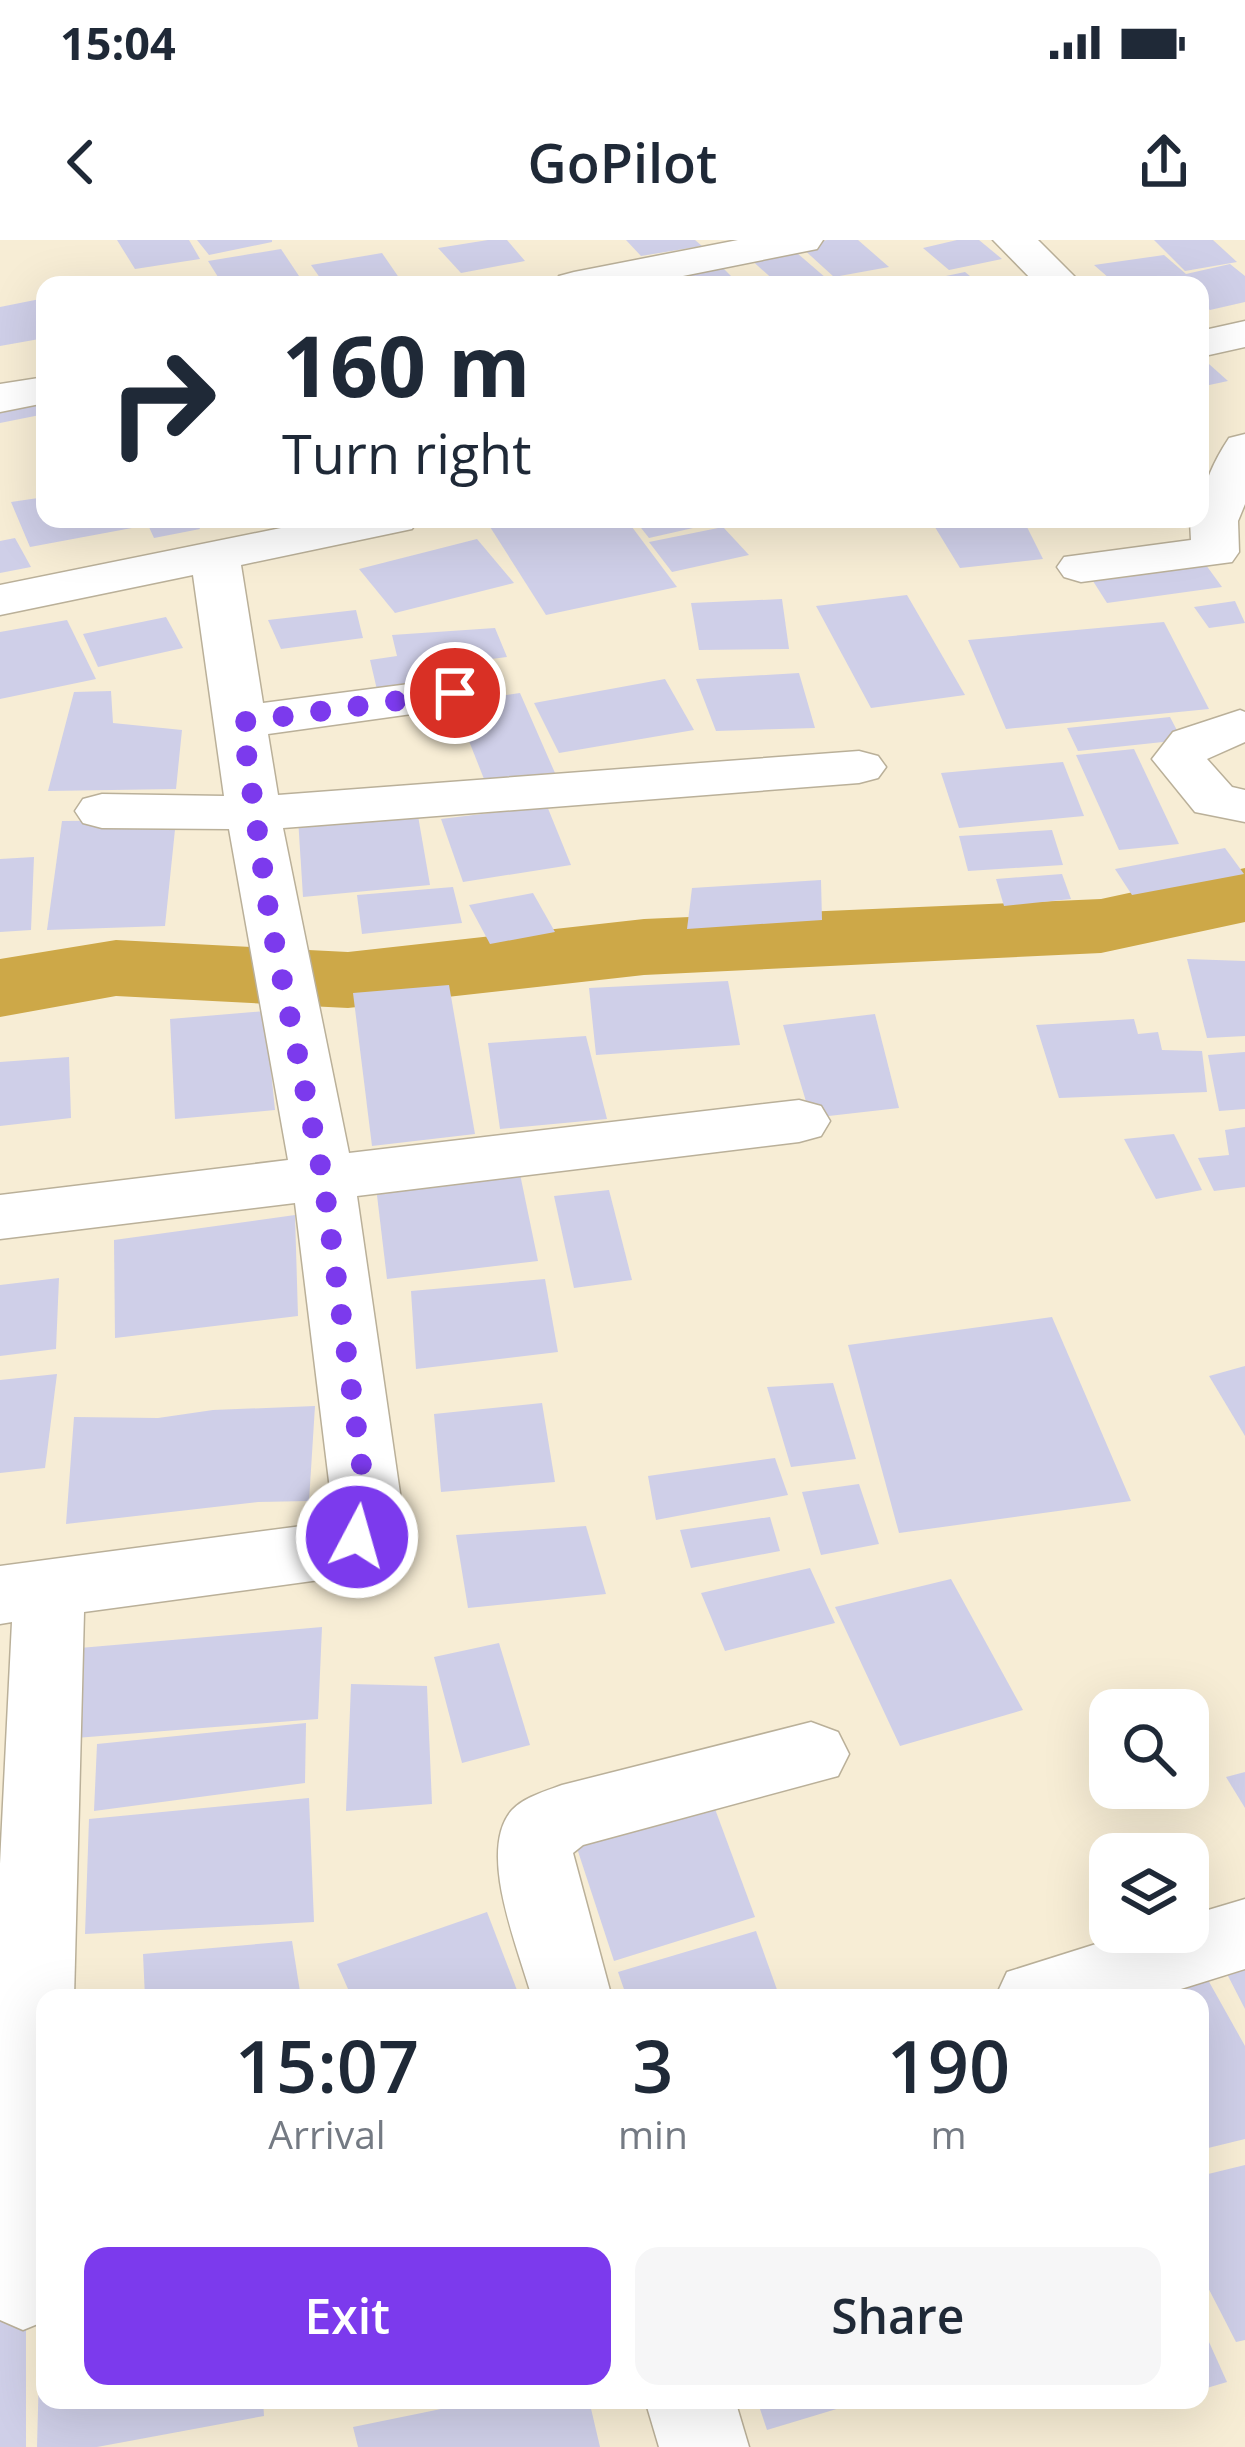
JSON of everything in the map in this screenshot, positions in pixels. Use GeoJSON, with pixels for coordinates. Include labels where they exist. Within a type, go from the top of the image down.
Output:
{"type":"FeatureCollection","features":[{"type":"Feature","properties":{"kind":"street"},"geometry":{"type":"LineString","coordinates":[[620,276],[802,240]]}},
{"type":"Feature","properties":{"kind":"street"},"geometry":{"type":"LineString","coordinates":[[1015,240],[1053,276]]}},
{"type":"Feature","properties":{"kind":"street"},"geometry":{"type":"LineString","coordinates":[[1209,342],[1245,334]]}},
{"type":"Feature","properties":{"kind":"street"},"geometry":{"type":"LineString","coordinates":[[0,398],[36,391]]}},
{"type":"Feature","properties":{"kind":"street"},"geometry":{"type":"LineString","coordinates":[[1063,528],[1090,587],[1215,552],[1214,521],[1245,448]]}},
{"type":"Feature","properties":{"kind":"street"},"geometry":{"type":"LineString","coordinates":[[0,600],[351,528]]}},
{"type":"Feature","properties":{"kind":"street"},"geometry":{"type":"LineString","coordinates":[[23,2288],[25,1592],[327,1551],[357,1537],[368,1514],[323,1178],[270,920],[215,556]]}},
{"type":"Feature","properties":{"kind":"street"},"geometry":{"type":"LineString","coordinates":[[242,722],[455,693]]}},
{"type":"Feature","properties":{"kind":"street"},"geometry":{"type":"LineString","coordinates":[[1240,726],[1192,743],[1179,759],[1214,800],[1245,806]]}},
{"type":"Feature","properties":{"kind":"street"},"geometry":{"type":"LineString","coordinates":[[102,811],[256,814],[859,767]]}},
{"type":"Feature","properties":{"kind":"street"},"geometry":{"type":"LineString","coordinates":[[0,1217],[799,1121]]}},
{"type":"Feature","properties":{"kind":"street"},"geometry":{"type":"LineString","coordinates":[[569,1989],[533,1858],[539,1834],[562,1818],[811,1754]]}},
{"type":"Feature","properties":{"kind":"street"},"geometry":{"type":"LineString","coordinates":[[1065,1989],[1245,1934]]}},
{"type":"Feature","properties":{"kind":"street"},"geometry":{"type":"LineString","coordinates":[[693,2409],[704,2447]]}},
{"type":"Feature","properties":{"kind":"building"},"geometry":{"type":"Polygon","coordinates":[[[117,240],[189,240],[200,259],[135,269],[117,240]]]}},
{"type":"Feature","properties":{"kind":"building"},"geometry":{"type":"Polygon","coordinates":[[[197,240],[272,240],[272,242],[209,255],[197,240]]]}},
{"type":"Feature","properties":{"kind":"building"},"geometry":{"type":"Polygon","coordinates":[[[507,240],[525,261],[461,273],[438,248],[507,240]]]}},
{"type":"Feature","properties":{"kind":"building"},"geometry":{"type":"Polygon","coordinates":[[[626,240],[695,240],[702,246],[641,256],[626,240]]]}},
{"type":"Feature","properties":{"kind":"building"},"geometry":{"type":"Polygon","coordinates":[[[858,240],[889,267],[833,276],[800,246],[858,240]]]}},
{"type":"Feature","properties":{"kind":"building"},"geometry":{"type":"Polygon","coordinates":[[[979,240],[1002,259],[949,270],[923,248],[979,240]]]}},
{"type":"Feature","properties":{"kind":"building"},"geometry":{"type":"Polygon","coordinates":[[[1154,240],[1213,240],[1237,262],[1185,271],[1154,240]]]}},
{"type":"Feature","properties":{"kind":"building"},"geometry":{"type":"Polygon","coordinates":[[[790,247],[824,276],[769,276],[747,256],[790,247]]]}},
{"type":"Feature","properties":{"kind":"building"},"geometry":{"type":"Polygon","coordinates":[[[281,249],[299,276],[217,276],[208,261],[281,249]]]}},
{"type":"Feature","properties":{"kind":"building"},"geometry":{"type":"Polygon","coordinates":[[[382,253],[398,276],[319,276],[311,265],[382,253]]]}},
{"type":"Feature","properties":{"kind":"building"},"geometry":{"type":"Polygon","coordinates":[[[1164,255],[1186,274],[1230,264],[1245,276],[1245,302],[1210,310],[1209,276],[1107,276],[1094,265],[1164,255]]]}},
{"type":"Feature","properties":{"kind":"building"},"geometry":{"type":"Polygon","coordinates":[[[716,261],[731,276],[660,276],[657,272],[716,261]]]}},
{"type":"Feature","properties":{"kind":"building"},"geometry":{"type":"Polygon","coordinates":[[[36,300],[36,340],[0,346],[0,307],[36,300]]]}},
{"type":"Feature","properties":{"kind":"building"},"geometry":{"type":"Polygon","coordinates":[[[1209,364],[1228,381],[1209,385],[1209,364]]]}},
{"type":"Feature","properties":{"kind":"building"},"geometry":{"type":"Polygon","coordinates":[[[36,399],[36,416],[0,423],[0,405],[36,399]]]}},
{"type":"Feature","properties":{"kind":"building"},"geometry":{"type":"Polygon","coordinates":[[[36,498],[36,528],[132,528],[30,547],[11,502],[36,498]]]}},
{"type":"Feature","properties":{"kind":"building"},"geometry":{"type":"Polygon","coordinates":[[[149,528],[200,529],[154,538],[149,528]]]}},
{"type":"Feature","properties":{"kind":"building"},"geometry":{"type":"Polygon","coordinates":[[[491,528],[633,528],[677,587],[546,615],[491,528]]]}},
{"type":"Feature","properties":{"kind":"building"},"geometry":{"type":"Polygon","coordinates":[[[641,528],[693,528],[649,538],[641,528]]]}},
{"type":"Feature","properties":{"kind":"building"},"geometry":{"type":"Polygon","coordinates":[[[724,528],[749,555],[672,572],[649,542],[724,528]]]}},
{"type":"Feature","properties":{"kind":"building"},"geometry":{"type":"Polygon","coordinates":[[[936,528],[1028,528],[1043,559],[960,568],[936,528]]]}},
{"type":"Feature","properties":{"kind":"building"},"geometry":{"type":"Polygon","coordinates":[[[15,538],[31,567],[0,573],[0,541],[15,538]]]}},
{"type":"Feature","properties":{"kind":"building"},"geometry":{"type":"Polygon","coordinates":[[[477,539],[514,583],[395,613],[359,569],[477,539]]]}},
{"type":"Feature","properties":{"kind":"building"},"geometry":{"type":"Polygon","coordinates":[[[1206,565],[1222,587],[1107,603],[1093,581],[1206,565]]]}},
{"type":"Feature","properties":{"kind":"building"},"geometry":{"type":"Polygon","coordinates":[[[907,595],[965,695],[871,708],[816,606],[907,595]]]}},
{"type":"Feature","properties":{"kind":"building"},"geometry":{"type":"Polygon","coordinates":[[[782,599],[789,649],[699,650],[691,603],[782,599]]]}},
{"type":"Feature","properties":{"kind":"building"},"geometry":{"type":"Polygon","coordinates":[[[1235,601],[1245,623],[1209,628],[1194,607],[1235,601]]]}},
{"type":"Feature","properties":{"kind":"building"},"geometry":{"type":"Polygon","coordinates":[[[356,610],[363,638],[281,649],[268,620],[356,610]]]}},
{"type":"Feature","properties":{"kind":"building"},"geometry":{"type":"Polygon","coordinates":[[[166,617],[183,648],[98,667],[83,634],[166,617]]]}},
{"type":"Feature","properties":{"kind":"building"},"geometry":{"type":"Polygon","coordinates":[[[67,620],[96,679],[0,699],[0,632],[67,620]]]}},
{"type":"Feature","properties":{"kind":"building"},"geometry":{"type":"Polygon","coordinates":[[[1164,622],[1209,709],[1006,729],[968,640],[1164,622]]]}},
{"type":"Feature","properties":{"kind":"building"},"geometry":{"type":"Polygon","coordinates":[[[495,628],[507,657],[468,662],[476,683],[378,694],[370,660],[397,656],[392,635],[495,628]]]}},
{"type":"Feature","properties":{"kind":"building"},"geometry":{"type":"Polygon","coordinates":[[[799,673],[815,728],[716,731],[696,679],[799,673]]]}},
{"type":"Feature","properties":{"kind":"building"},"geometry":{"type":"Polygon","coordinates":[[[665,679],[694,730],[559,753],[534,703],[665,679]]]}},
{"type":"Feature","properties":{"kind":"building"},"geometry":{"type":"Polygon","coordinates":[[[111,691],[113,723],[182,730],[176,789],[48,791],[74,692],[111,691]]]}},
{"type":"Feature","properties":{"kind":"building"},"geometry":{"type":"Polygon","coordinates":[[[520,693],[555,773],[484,779],[454,703],[520,693]]]}},
{"type":"Feature","properties":{"kind":"building"},"geometry":{"type":"Polygon","coordinates":[[[1170,717],[1182,740],[1078,751],[1067,728],[1170,717]]]}},
{"type":"Feature","properties":{"kind":"building"},"geometry":{"type":"Polygon","coordinates":[[[1134,749],[1179,844],[1119,850],[1076,755],[1134,749]]]}},
{"type":"Feature","properties":{"kind":"building"},"geometry":{"type":"Polygon","coordinates":[[[1063,762],[1084,816],[959,828],[941,773],[1063,762]]]}},
{"type":"Feature","properties":{"kind":"building"},"geometry":{"type":"Polygon","coordinates":[[[547,806],[571,865],[463,882],[441,819],[547,806]]]}},
{"type":"Feature","properties":{"kind":"building"},"geometry":{"type":"Polygon","coordinates":[[[417,810],[430,885],[303,897],[298,818],[417,810]]]}},
{"type":"Feature","properties":{"kind":"building"},"geometry":{"type":"Polygon","coordinates":[[[176,820],[165,926],[47,930],[62,821],[176,820]]]}},
{"type":"Feature","properties":{"kind":"building"},"geometry":{"type":"Polygon","coordinates":[[[1052,830],[1063,865],[968,871],[959,836],[1052,830]]]}},
{"type":"Feature","properties":{"kind":"building"},"geometry":{"type":"Polygon","coordinates":[[[1225,848],[1244,874],[1132,895],[1115,869],[1225,848]]]}},
{"type":"Feature","properties":{"kind":"building"},"geometry":{"type":"Polygon","coordinates":[[[34,857],[31,930],[0,932],[0,859],[34,857]]]}},
{"type":"Feature","properties":{"kind":"building"},"geometry":{"type":"Polygon","coordinates":[[[1062,874],[1071,899],[1004,906],[996,879],[1062,874]]]}},
{"type":"Feature","properties":{"kind":"building"},"geometry":{"type":"Polygon","coordinates":[[[821,880],[822,920],[687,929],[692,888],[821,880]]]}},
{"type":"Feature","properties":{"kind":"building"},"geometry":{"type":"Polygon","coordinates":[[[453,887],[462,923],[362,934],[357,895],[453,887]]]}},
{"type":"Feature","properties":{"kind":"building"},"geometry":{"type":"Polygon","coordinates":[[[533,893],[555,932],[490,944],[469,905],[533,893]]]}},
{"type":"Feature","properties":{"kind":"building"},"geometry":{"type":"Polygon","coordinates":[[[1187,959],[1245,961],[1245,1036],[1207,1038],[1187,959]]]}},
{"type":"Feature","properties":{"kind":"building"},"geometry":{"type":"Polygon","coordinates":[[[728,981],[740,1045],[596,1055],[589,988],[728,981]]]}},
{"type":"Feature","properties":{"kind":"building"},"geometry":{"type":"Polygon","coordinates":[[[449,985],[475,1134],[372,1146],[353,993],[449,985]]]}},
{"type":"Feature","properties":{"kind":"building"},"geometry":{"type":"Polygon","coordinates":[[[265,1011],[275,1110],[175,1119],[170,1019],[265,1011]]]}},
{"type":"Feature","properties":{"kind":"building"},"geometry":{"type":"Polygon","coordinates":[[[875,1014],[899,1108],[811,1118],[783,1025],[875,1014]]]}},
{"type":"Feature","properties":{"kind":"building"},"geometry":{"type":"Polygon","coordinates":[[[1134,1019],[1138,1034],[1158,1032],[1162,1050],[1202,1051],[1207,1092],[1059,1098],[1036,1025],[1134,1019]]]}},
{"type":"Feature","properties":{"kind":"building"},"geometry":{"type":"Polygon","coordinates":[[[586,1036],[607,1119],[500,1129],[488,1043],[586,1036]]]}},
{"type":"Feature","properties":{"kind":"building"},"geometry":{"type":"Polygon","coordinates":[[[1245,1052],[1245,1109],[1219,1111],[1208,1055],[1245,1052]]]}},
{"type":"Feature","properties":{"kind":"building"},"geometry":{"type":"Polygon","coordinates":[[[69,1057],[71,1118],[0,1126],[0,1062],[69,1057]]]}},
{"type":"Feature","properties":{"kind":"building"},"geometry":{"type":"Polygon","coordinates":[[[1245,1127],[1245,1187],[1214,1191],[1198,1158],[1229,1155],[1225,1130],[1245,1127]]]}},
{"type":"Feature","properties":{"kind":"building"},"geometry":{"type":"Polygon","coordinates":[[[1174,1134],[1202,1190],[1156,1199],[1124,1139],[1174,1134]]]}},
{"type":"Feature","properties":{"kind":"building"},"geometry":{"type":"Polygon","coordinates":[[[520,1174],[538,1261],[387,1279],[376,1187],[520,1174]]]}},
{"type":"Feature","properties":{"kind":"building"},"geometry":{"type":"Polygon","coordinates":[[[609,1190],[632,1280],[574,1288],[554,1196],[609,1190]]]}},
{"type":"Feature","properties":{"kind":"building"},"geometry":{"type":"Polygon","coordinates":[[[295,1215],[298,1316],[115,1338],[114,1240],[295,1215]]]}},
{"type":"Feature","properties":{"kind":"building"},"geometry":{"type":"Polygon","coordinates":[[[59,1278],[56,1349],[0,1356],[0,1285],[59,1278]]]}},
{"type":"Feature","properties":{"kind":"building"},"geometry":{"type":"Polygon","coordinates":[[[545,1279],[558,1352],[416,1369],[411,1291],[545,1279]]]}},
{"type":"Feature","properties":{"kind":"building"},"geometry":{"type":"Polygon","coordinates":[[[1052,1317],[1131,1501],[899,1533],[848,1345],[1052,1317]]]}},
{"type":"Feature","properties":{"kind":"building"},"geometry":{"type":"Polygon","coordinates":[[[1245,1366],[1245,1436],[1209,1376],[1245,1366]]]}},
{"type":"Feature","properties":{"kind":"building"},"geometry":{"type":"Polygon","coordinates":[[[57,1374],[45,1468],[0,1473],[0,1380],[57,1374]]]}},
{"type":"Feature","properties":{"kind":"building"},"geometry":{"type":"Polygon","coordinates":[[[833,1383],[856,1459],[791,1467],[767,1387],[833,1383]]]}},
{"type":"Feature","properties":{"kind":"building"},"geometry":{"type":"Polygon","coordinates":[[[542,1403],[555,1482],[441,1492],[434,1414],[542,1403]]]}},
{"type":"Feature","properties":{"kind":"building"},"geometry":{"type":"Polygon","coordinates":[[[315,1406],[309,1501],[258,1502],[66,1524],[74,1417],[158,1418],[213,1410],[315,1406]]]}},
{"type":"Feature","properties":{"kind":"building"},"geometry":{"type":"Polygon","coordinates":[[[775,1458],[788,1495],[656,1520],[648,1476],[775,1458]]]}},
{"type":"Feature","properties":{"kind":"building"},"geometry":{"type":"Polygon","coordinates":[[[859,1484],[879,1544],[821,1555],[802,1492],[859,1484]]]}},
{"type":"Feature","properties":{"kind":"building"},"geometry":{"type":"Polygon","coordinates":[[[770,1517],[780,1551],[691,1568],[680,1530],[770,1517]]]}},
{"type":"Feature","properties":{"kind":"building"},"geometry":{"type":"Polygon","coordinates":[[[586,1526],[606,1594],[468,1608],[456,1535],[586,1526]]]}},
{"type":"Feature","properties":{"kind":"building"},"geometry":{"type":"Polygon","coordinates":[[[810,1568],[835,1623],[725,1651],[701,1593],[810,1568]]]}},
{"type":"Feature","properties":{"kind":"building"},"geometry":{"type":"Polygon","coordinates":[[[951,1579],[1023,1710],[900,1746],[835,1607],[951,1579]]]}},
{"type":"Feature","properties":{"kind":"building"},"geometry":{"type":"Polygon","coordinates":[[[322,1627],[318,1719],[63,1739],[68,1649],[322,1627]]]}},
{"type":"Feature","properties":{"kind":"building"},"geometry":{"type":"Polygon","coordinates":[[[499,1643],[530,1745],[462,1763],[434,1657],[499,1643]]]}},
{"type":"Feature","properties":{"kind":"building"},"geometry":{"type":"Polygon","coordinates":[[[351,1684],[427,1686],[432,1804],[346,1811],[351,1684]]]}},
{"type":"Feature","properties":{"kind":"building"},"geometry":{"type":"Polygon","coordinates":[[[306,1723],[305,1783],[94,1811],[97,1744],[306,1723]]]}},
{"type":"Feature","properties":{"kind":"building"},"geometry":{"type":"Polygon","coordinates":[[[1245,1772],[1245,1808],[1226,1777],[1245,1772]]]}},
{"type":"Feature","properties":{"kind":"building"},"geometry":{"type":"Polygon","coordinates":[[[708,1790],[755,1917],[614,1961],[571,1830],[708,1790]]]}},
{"type":"Feature","properties":{"kind":"building"},"geometry":{"type":"Polygon","coordinates":[[[309,1798],[314,1922],[85,1934],[89,1819],[309,1798]]]}},
{"type":"Feature","properties":{"kind":"building"},"geometry":{"type":"Polygon","coordinates":[[[487,1912],[517,1989],[348,1989],[337,1964],[487,1912]]]}},
{"type":"Feature","properties":{"kind":"building"},"geometry":{"type":"Polygon","coordinates":[[[756,1931],[777,1989],[624,1989],[618,1972],[756,1931]]]}},
{"type":"Feature","properties":{"kind":"building"},"geometry":{"type":"Polygon","coordinates":[[[292,1941],[300,1989],[145,1989],[143,1954],[292,1941]]]}},
{"type":"Feature","properties":{"kind":"building"},"geometry":{"type":"Polygon","coordinates":[[[1245,1970],[1245,2009],[1227,1974],[1245,1970]]]}},
{"type":"Feature","properties":{"kind":"building"},"geometry":{"type":"Polygon","coordinates":[[[1203,1971],[1245,2046],[1245,2139],[1209,2148],[1209,1989],[1156,1989],[1203,1971]]]}},
{"type":"Feature","properties":{"kind":"building"},"geometry":{"type":"Polygon","coordinates":[[[1245,2165],[1245,2340],[1236,2342],[1209,2290],[1209,2174],[1245,2165]]]}},
{"type":"Feature","properties":{"kind":"building"},"geometry":{"type":"Polygon","coordinates":[[[26,2301],[26,2447],[0,2447],[0,2305],[26,2301]]]}},
{"type":"Feature","properties":{"kind":"building"},"geometry":{"type":"Polygon","coordinates":[[[1209,2342],[1227,2382],[1209,2387],[1209,2342]]]}},
{"type":"Feature","properties":{"kind":"building"},"geometry":{"type":"Polygon","coordinates":[[[38,2409],[264,2409],[264,2416],[97,2447],[37,2447],[38,2409]]]}},
{"type":"Feature","properties":{"kind":"building"},"geometry":{"type":"Polygon","coordinates":[[[441,2409],[591,2409],[600,2447],[358,2447],[353,2427],[441,2409]]]}},
{"type":"Feature","properties":{"kind":"building"},"geometry":{"type":"Polygon","coordinates":[[[760,2409],[837,2409],[767,2430],[760,2409]]]}},
{"type":"Feature","properties":{"kind":"waterway"},"geometry":{"type":"LineString","coordinates":[[0,988],[116,968],[348,980],[644,947],[1101,926],[1245,895]]}},
{"type":"Feature","properties":{"kind":"route"},"geometry":{"type":"LineString","coordinates":[[357,1537],[368,1514],[323,1178],[270,920],[242,722],[455,693]]}}]}
